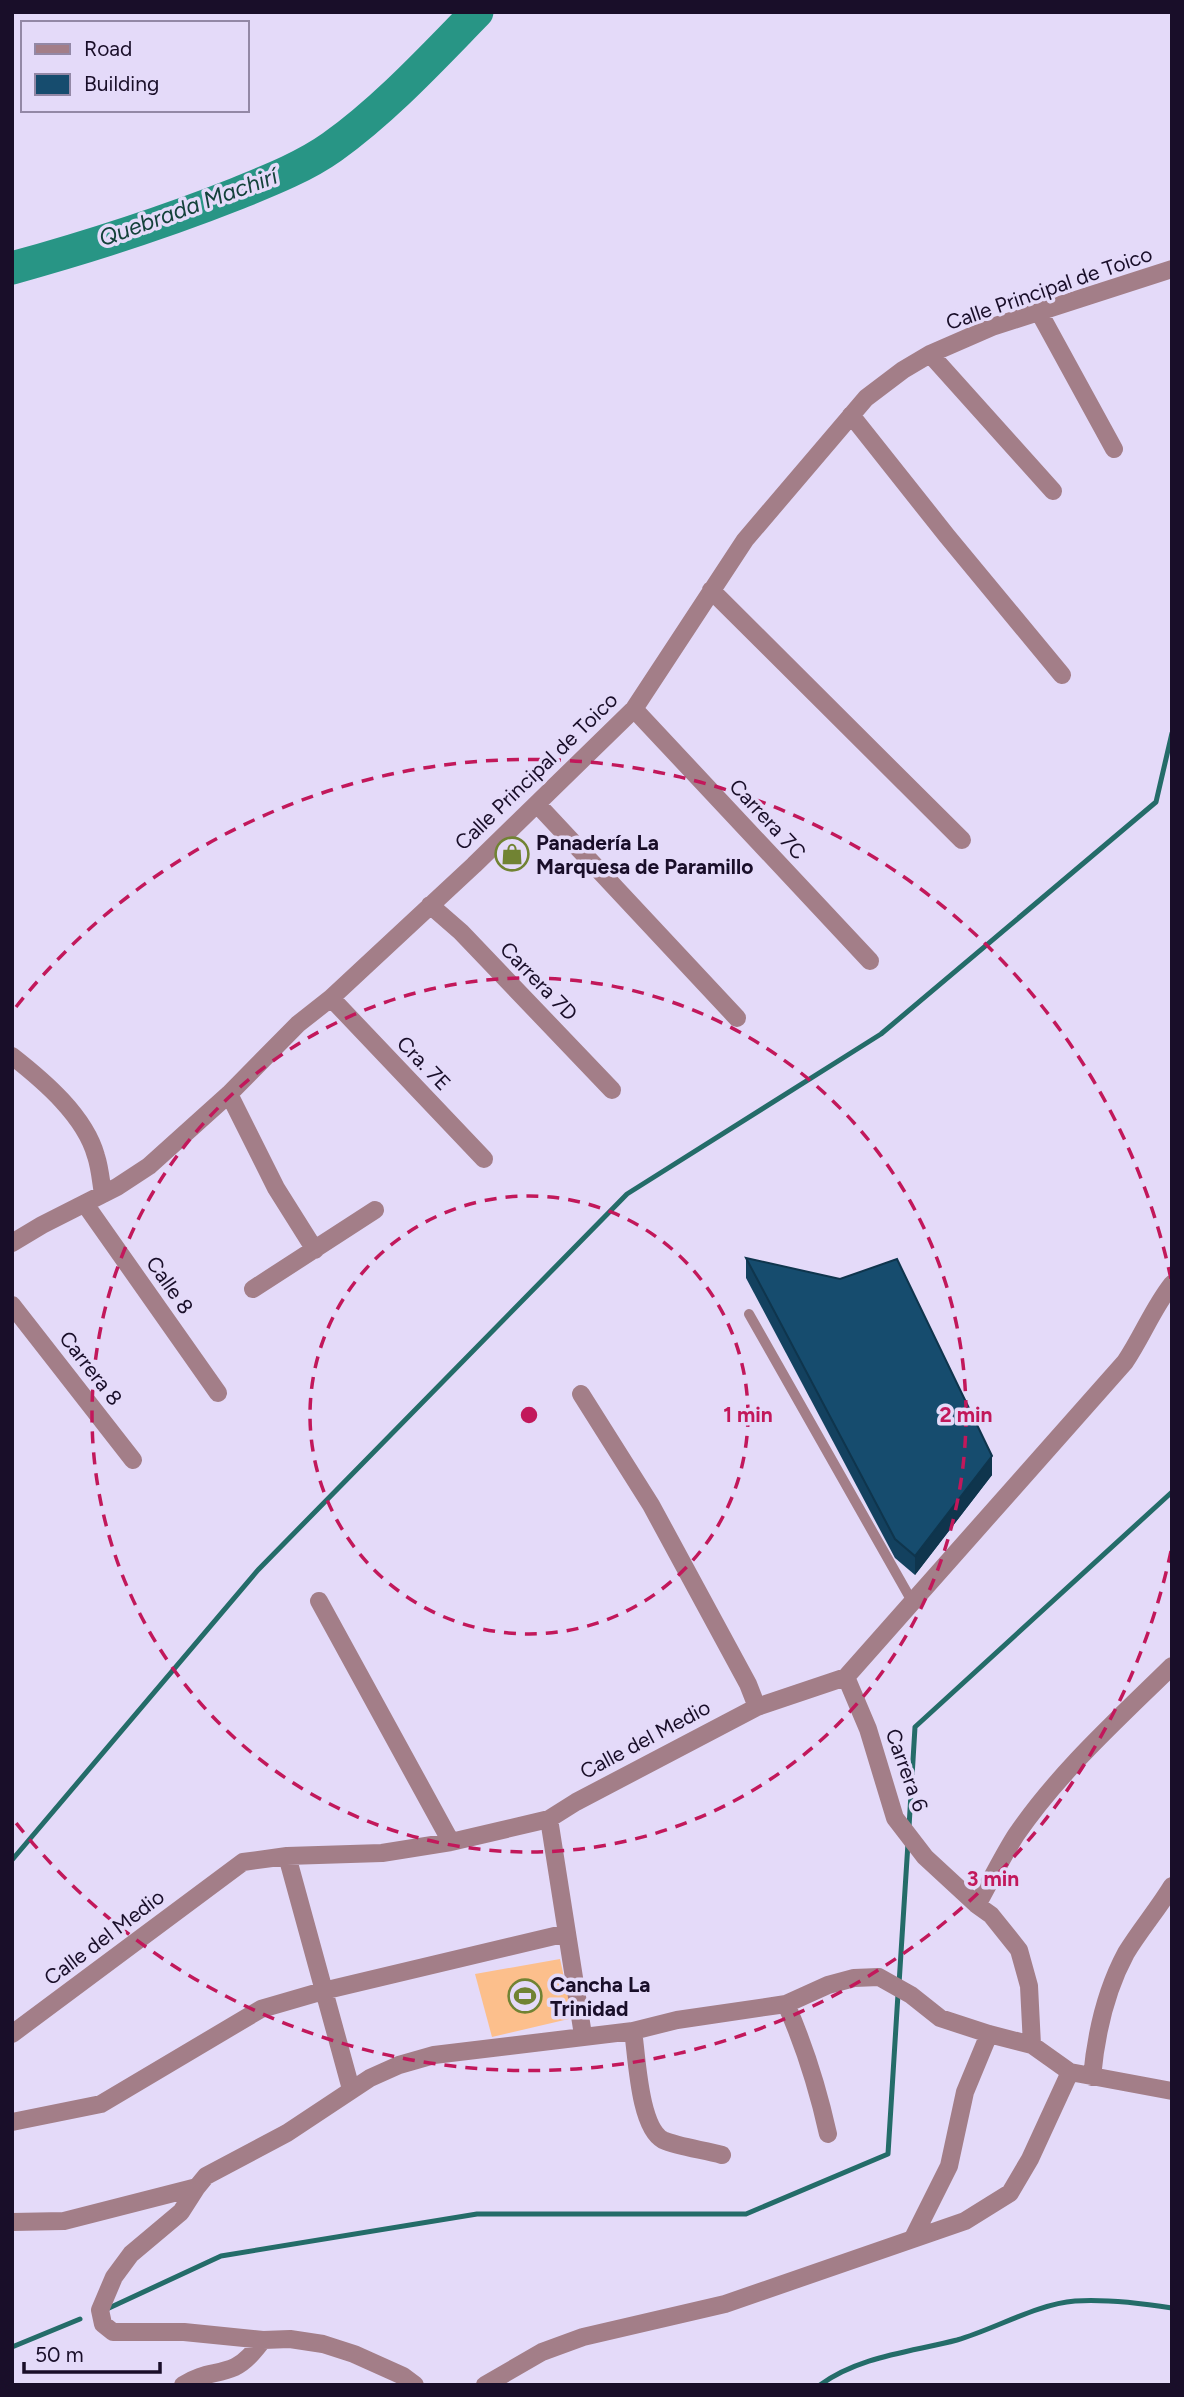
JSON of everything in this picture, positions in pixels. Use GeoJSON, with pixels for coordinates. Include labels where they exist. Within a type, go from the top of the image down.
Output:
{"type":"FeatureCollection","features":[{"type":"Feature","properties":{"kind":"street","name":"Calle Principal de Toico"},"geometry":{"type":"LineString","coordinates":[[12,1243],[149,1166],[229,1094],[291,1030],[331,998],[430,905],[634,709],[745,540],[866,398],[902,370],[930,354],[992,327],[1172,269]]}},
{"type":"Feature","properties":{"kind":"street"},"geometry":{"type":"LineString","coordinates":[[1039,312],[1114,449]]}},
{"type":"Feature","properties":{"kind":"street"},"geometry":{"type":"LineString","coordinates":[[930,354],[1054,491]]}},
{"type":"Feature","properties":{"kind":"street"},"geometry":{"type":"LineString","coordinates":[[851,415],[1062,675]]}},
{"type":"Feature","properties":{"kind":"street"},"geometry":{"type":"LineString","coordinates":[[711,590],[962,840]]}},
{"type":"Feature","properties":{"kind":"street","name":"Carrera 7C"},"geometry":{"type":"LineString","coordinates":[[634,709],[870,961]]}},
{"type":"Feature","properties":{"kind":"street"},"geometry":{"type":"LineString","coordinates":[[537,804],[737,1018]]}},
{"type":"Feature","properties":{"kind":"street","name":"Carrera 7D"},"geometry":{"type":"LineString","coordinates":[[430,905],[460,932],[612,1090]]}},
{"type":"Feature","properties":{"kind":"street","name":"Cra. 7E"},"geometry":{"type":"LineString","coordinates":[[331,998],[485,1158]]}},
{"type":"Feature","properties":{"kind":"street"},"geometry":{"type":"LineString","coordinates":[[12,1056],[48,1084],[87,1134],[96,1156],[103,1194]]}},
{"type":"Feature","properties":{"kind":"street"},"geometry":{"type":"LineString","coordinates":[[229,1094],[276,1188],[315,1250]]}},
{"type":"Feature","properties":{"kind":"street","name":"Calle 8"},"geometry":{"type":"LineString","coordinates":[[85,1204],[218,1393]]}},
{"type":"Feature","properties":{"kind":"street"},"geometry":{"type":"LineString","coordinates":[[253,1289],[374,1210]]}},
{"type":"Feature","properties":{"kind":"street","name":"Calle del Medio"},"geometry":{"type":"LineString","coordinates":[[12,2034],[243,1862],[286,1856],[382,1853],[451,1842],[549,1819],[576,1802],[757,1707],[846,1676],[914,1603],[1125,1362],[1172,1284]]}},
{"type":"Feature","properties":{"kind":"street","name":"Carrera 8"},"geometry":{"type":"LineString","coordinates":[[12,1305],[133,1460]]}},
{"type":"Feature","properties":{"kind":"street"},"geometry":{"type":"LineString","coordinates":[[581,1394],[651,1505],[748,1684],[757,1707]]}},
{"type":"Feature","properties":{"kind":"street"},"geometry":{"type":"LineString","coordinates":[[319,1601],[451,1842]]}},
{"type":"Feature","properties":{"kind":"street"},"geometry":{"type":"LineString","coordinates":[[977,1905],[1016,1836],[1056,1786],[1107,1727],[1172,1666]]}},
{"type":"Feature","properties":{"kind":"street","name":"Carrera 6"},"geometry":{"type":"LineString","coordinates":[[846,1676],[868,1729],[895,1818],[925,1857],[991,1915],[1019,1950],[1028,1986],[1032,2045]]}},
{"type":"Feature","properties":{"kind":"street"},"geometry":{"type":"LineString","coordinates":[[549,1819],[583,2035]]}},
{"type":"Feature","properties":{"kind":"street"},"geometry":{"type":"LineString","coordinates":[[286,1856],[351,2089]]}},
{"type":"Feature","properties":{"kind":"street"},"geometry":{"type":"LineString","coordinates":[[1092,2077],[1095,2040],[1105,2001],[1127,1953],[1172,1886]]}},
{"type":"Feature","properties":{"kind":"street"},"geometry":{"type":"LineString","coordinates":[[12,2122],[101,2104],[261,2009],[323,1991],[567,1933]]}},
{"type":"Feature","properties":{"kind":"street"},"geometry":{"type":"LineString","coordinates":[[415,2385],[403,2376],[354,2354],[323,2344],[290,2339],[262,2340],[184,2332],[113,2332],[103,2323],[100,2310],[114,2277],[131,2254],[181,2212],[206,2176],[287,2133],[351,2089],[399,2065],[434,2055],[633,2031],[677,2020],[786,2004],[828,1985],[854,1978],[879,1977],[911,1994],[940,2018],[1032,2045],[1070,2072],[1172,2091]]}},
{"type":"Feature","properties":{"kind":"street"},"geometry":{"type":"LineString","coordinates":[[786,2004],[809,2063],[828,2134]]}},
{"type":"Feature","properties":{"kind":"street"},"geometry":{"type":"LineString","coordinates":[[633,2031],[645,2114],[653,2129],[663,2140],[722,2155]]}},
{"type":"Feature","properties":{"kind":"street"},"geometry":{"type":"LineString","coordinates":[[913,2238],[949,2166],[965,2092],[989,2034]]}},
{"type":"Feature","properties":{"kind":"street"},"geometry":{"type":"LineString","coordinates":[[485,2385],[542,2351],[583,2337],[725,2304],[965,2221],[1010,2193],[1030,2159],[1070,2072]]}},
{"type":"Feature","properties":{"kind":"street"},"geometry":{"type":"LineString","coordinates":[[12,2221],[64,2221],[197,2187]]}},
{"type":"Feature","properties":{"kind":"street"},"geometry":{"type":"LineString","coordinates":[[183,2385],[196,2376],[235,2367],[252,2354],[262,2340]]}},
{"type":"Feature","properties":{"kind":"lane"},"geometry":{"type":"LineString","coordinates":[[749,1314],[914,1603]]}},
{"type":"Feature","properties":{"kind":"shaded area","name":"Cancha La Trinidad"},"geometry":{"type":"Polygon","coordinates":[[[560,1959],[573,2018],[492,2037],[475,1974],[560,1959]]]}},
{"type":"Feature","properties":{"kind":"building"},"geometry":{"type":"Polygon","coordinates":[[[746,1258],[840,1279],[897,1259],[992,1456],[915,1556],[895,1539],[746,1258]]]}},
{"type":"Feature","properties":{"kind":"waterway","name":"Quebrada Machirí"},"geometry":{"type":"LineString","coordinates":[[12,268],[181,215],[261,184],[310,161],[371,116],[477,12]]}},
{"type":"Feature","properties":{"kind":"waterway"},"geometry":{"type":"LineString","coordinates":[[12,1860],[258,1570],[627,1194],[881,1034],[1156,802],[1172,733]]}},
{"type":"Feature","properties":{"kind":"waterway"},"geometry":{"type":"LineString","coordinates":[[909,1827],[915,1727],[1172,1492]]}},
{"type":"Feature","properties":{"kind":"waterway"},"geometry":{"type":"LineString","coordinates":[[899,1984],[908,1843]]}},
{"type":"Feature","properties":{"kind":"waterway"},"geometry":{"type":"LineString","coordinates":[[109,2308],[221,2256],[477,2214],[746,2214],[888,2154],[898,1994]]}},
{"type":"Feature","properties":{"kind":"waterway"},"geometry":{"type":"LineString","coordinates":[[820,2385],[835,2375],[869,2361],[957,2340],[1061,2303],[1111,2301],[1172,2308]]}},
{"type":"Feature","properties":{"kind":"waterway"},"geometry":{"type":"LineString","coordinates":[[12,2347],[80,2319]]}},
{"type":"Feature","properties":{"kind":"place","name":"Panadería La Marquesa de Paramillo"},"geometry":{"type":"Point","coordinates":[512,854]}},
{"type":"Feature","properties":{"kind":"place","name":"Cancha La Trinidad"},"geometry":{"type":"Point","coordinates":[525,1996]}}]}
